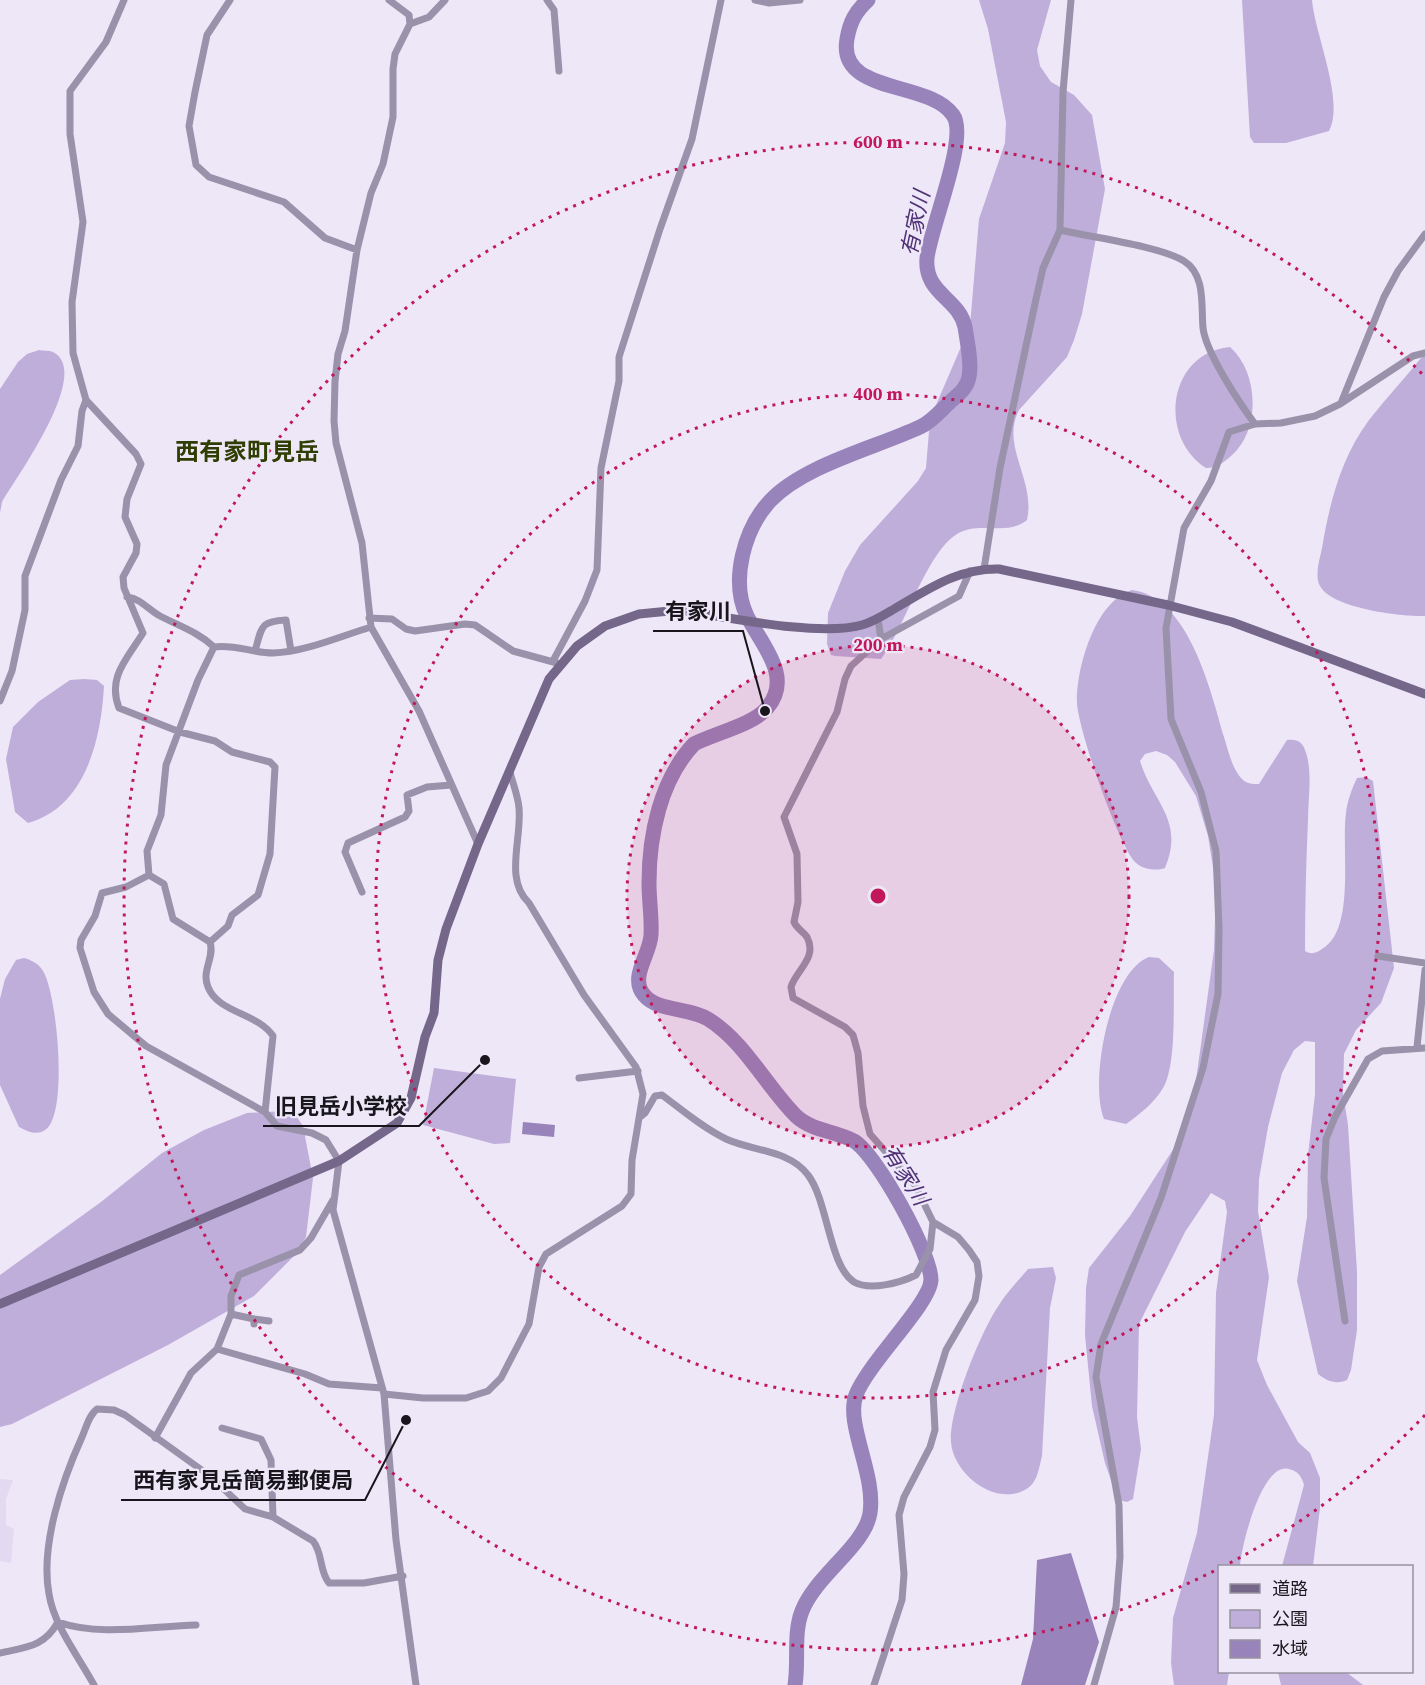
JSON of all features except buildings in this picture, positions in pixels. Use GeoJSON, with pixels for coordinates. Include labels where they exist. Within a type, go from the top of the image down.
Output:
{"type":"FeatureCollection","features":[{"type":"Feature","properties":{"kind":"street"},"geometry":{"type":"LineString","coordinates":[[124,0],[106,42],[70,91],[70,134],[83,222],[72,302],[73,353],[86,400],[136,454],[141,464],[126,508],[125,518],[137,544],[134,559],[123,577],[128,597],[143,633],[115,678],[113,693],[119,708],[180,732],[215,741],[232,752],[270,762],[275,767],[270,854],[258,895],[232,915],[228,926],[210,942]]}},
{"type":"Feature","properties":{"kind":"street"},"geometry":{"type":"LineString","coordinates":[[230,0],[207,35],[195,92],[189,126],[196,165],[209,177],[284,202],[326,238],[357,250]]}},
{"type":"Feature","properties":{"kind":"street"},"geometry":{"type":"LineString","coordinates":[[389,0],[409,15],[410,24],[395,54],[393,117],[383,164],[371,193],[357,250],[345,330],[338,354],[334,381],[336,442],[362,543],[371,627],[419,711],[478,844]]}},
{"type":"Feature","properties":{"kind":"street"},"geometry":{"type":"LineString","coordinates":[[410,24],[429,17],[445,0]]}},
{"type":"Feature","properties":{"kind":"street"},"geometry":{"type":"LineString","coordinates":[[547,0],[554,10],[559,71]]}},
{"type":"Feature","properties":{"kind":"street"},"geometry":{"type":"LineString","coordinates":[[0,1304],[339,1161],[387,1131],[405,1112],[425,1037],[434,1013],[441,944],[478,844],[541,694],[585,601],[597,570],[601,468],[619,381],[619,357],[692,139],[721,0]]}},
{"type":"Feature","properties":{"kind":"street"},"geometry":{"type":"LineString","coordinates":[[755,0],[769,3],[800,0]]}},
{"type":"Feature","properties":{"kind":"street"},"geometry":{"type":"LineString","coordinates":[[984,568],[1000,468],[1038,289],[1043,268],[1060,230],[1063,92],[1071,0]]}},
{"type":"Feature","properties":{"kind":"street"},"geometry":{"type":"LineString","coordinates":[[1060,230],[1164,253],[1186,262],[1194,270],[1201,288],[1203,332],[1234,398],[1256,423]]}},
{"type":"Feature","properties":{"kind":"street"},"geometry":{"type":"LineString","coordinates":[[1340,404],[1384,297],[1398,271],[1425,234]]}},
{"type":"Feature","properties":{"kind":"street"},"geometry":{"type":"LineString","coordinates":[[1094,1685],[1116,1607],[1121,1520],[1096,1377],[1101,1344],[1161,1198],[1203,1068],[1218,994],[1219,929],[1216,851],[1201,792],[1171,719],[1166,628],[1168,604],[1184,528],[1211,481],[1229,432],[1256,423],[1281,423],[1315,416],[1340,404],[1413,356],[1425,353]]}},
{"type":"Feature","properties":{"kind":"street"},"geometry":{"type":"LineString","coordinates":[[0,701],[12,671],[25,610],[25,576],[61,480],[78,446],[82,411],[86,400]]}},
{"type":"Feature","properties":{"kind":"street"},"geometry":{"type":"LineString","coordinates":[[556,662],[589,636],[620,620],[660,610],[807,627],[846,628],[878,619],[944,580],[984,568],[1014,571],[1168,604],[1232,622],[1425,694]]}},
{"type":"Feature","properties":{"kind":"street"},"geometry":{"type":"LineString","coordinates":[[874,1685],[902,1600],[904,1574],[899,1515],[930,1447],[935,1430],[933,1392],[946,1350],[975,1300],[979,1276],[976,1262],[969,1250],[958,1237],[933,1222],[915,1185],[870,1134],[863,1106],[858,1053],[853,1035],[845,1027],[796,1002],[791,992],[793,980],[807,964],[809,947],[806,937],[794,922],[799,875],[797,854],[784,818],[837,712],[844,679],[851,666],[881,639],[959,596],[969,571]]}},
{"type":"Feature","properties":{"kind":"street"},"geometry":{"type":"LineString","coordinates":[[128,597],[139,599],[157,615],[203,636],[214,647]]}},
{"type":"Feature","properties":{"kind":"street"},"geometry":{"type":"LineString","coordinates":[[369,618],[392,619],[406,629],[415,631],[454,625],[475,625],[513,651],[556,662]]}},
{"type":"Feature","properties":{"kind":"street"},"geometry":{"type":"LineString","coordinates":[[878,619],[881,639]]}},
{"type":"Feature","properties":{"kind":"street"},"geometry":{"type":"LineString","coordinates":[[255,651],[262,627],[269,621],[286,620],[291,651]]}},
{"type":"Feature","properties":{"kind":"street"},"geometry":{"type":"LineString","coordinates":[[214,647],[224,646],[271,653],[291,651],[371,627]]}},
{"type":"Feature","properties":{"kind":"street"},"geometry":{"type":"LineString","coordinates":[[149,875],[147,851],[161,815],[166,765],[198,680],[214,647]]}},
{"type":"Feature","properties":{"kind":"street"},"geometry":{"type":"LineString","coordinates":[[217,1349],[305,1374],[329,1384],[423,1398],[466,1398],[481,1395],[494,1386],[529,1324],[539,1267],[546,1254],[628,1201],[631,1194],[632,1160],[643,1094],[638,1071],[584,995],[529,903],[519,892],[516,871],[519,806],[510,772]]}},
{"type":"Feature","properties":{"kind":"street"},"geometry":{"type":"LineString","coordinates":[[362,892],[345,852],[348,843],[405,817],[409,811],[407,795],[427,787],[451,785]]}},
{"type":"Feature","properties":{"kind":"street"},"geometry":{"type":"LineString","coordinates":[[149,875],[164,884],[169,911],[173,919],[210,942]]}},
{"type":"Feature","properties":{"kind":"street"},"geometry":{"type":"LineString","coordinates":[[149,875],[126,886],[104,891],[100,896],[95,916],[81,940],[86,974],[108,1014],[146,1046],[265,1112],[277,1126],[312,1133],[326,1140],[339,1161],[333,1200],[311,1238],[300,1250],[239,1275],[231,1296],[231,1314],[217,1349],[191,1373],[155,1438]]}},
{"type":"Feature","properties":{"kind":"street"},"geometry":{"type":"LineString","coordinates":[[210,942],[211,954],[205,969],[208,989],[217,1000],[263,1024],[273,1036],[265,1112]]}},
{"type":"Feature","properties":{"kind":"street"},"geometry":{"type":"LineString","coordinates":[[1378,956],[1425,963]]}},
{"type":"Feature","properties":{"kind":"street"},"geometry":{"type":"LineString","coordinates":[[1346,1321],[1324,1178],[1326,1139],[1335,1117],[1368,1059],[1382,1051],[1421,1047],[1425,970]]}},
{"type":"Feature","properties":{"kind":"street"},"geometry":{"type":"LineString","coordinates":[[579,1078],[638,1071]]}},
{"type":"Feature","properties":{"kind":"street"},"geometry":{"type":"LineString","coordinates":[[640,1117],[655,1096],[662,1095],[726,1139],[771,1152],[800,1167],[807,1173],[817,1189],[825,1210],[828,1232],[846,1274],[852,1281],[870,1287],[909,1278],[919,1269],[927,1256],[933,1222]]}},
{"type":"Feature","properties":{"kind":"street"},"geometry":{"type":"LineString","coordinates":[[333,1200],[383,1391],[396,1540],[403,1576],[416,1685]]}},
{"type":"Feature","properties":{"kind":"street"},"geometry":{"type":"LineString","coordinates":[[231,1314],[254,1322],[269,1321]]}},
{"type":"Feature","properties":{"kind":"street"},"geometry":{"type":"LineString","coordinates":[[94,1685],[58,1622],[48,1594],[52,1529],[69,1464],[93,1412],[101,1408],[114,1410],[210,1476],[246,1509],[273,1517],[317,1545],[324,1578],[328,1583],[364,1583],[403,1576]]}},
{"type":"Feature","properties":{"kind":"street"},"geometry":{"type":"LineString","coordinates":[[222,1428],[261,1439],[271,1460],[273,1517]]}},
{"type":"Feature","properties":{"kind":"street"},"geometry":{"type":"LineString","coordinates":[[58,1622],[72,1627],[106,1629],[196,1625]]}},
{"type":"Feature","properties":{"kind":"street"},"geometry":{"type":"LineString","coordinates":[[0,1653],[31,1646],[51,1636],[58,1622]]}},
{"type":"Feature","properties":{"kind":"shaded area"},"geometry":{"type":"Polygon","coordinates":[[[0,1479],[13,1480],[6,1499],[6,1525],[14,1529],[11,1563],[0,1561],[0,1479]]]}},
{"type":"Feature","properties":{"kind":"green space"},"geometry":{"type":"Polygon","coordinates":[[[979,0],[1051,0],[1037,50],[1040,66],[1051,82],[1074,95],[1092,115],[1105,189],[1082,314],[1067,357],[1019,410],[1014,423],[1016,450],[1027,491],[1027,520],[1010,527],[966,530],[957,534],[946,544],[935,557],[890,646],[881,659],[835,656],[831,655],[827,644],[828,613],[845,571],[860,545],[918,481],[926,468],[930,419],[970,326],[979,219],[1005,143],[1006,122],[988,29],[979,0]]]}},
{"type":"Feature","properties":{"kind":"green space"},"geometry":{"type":"Polygon","coordinates":[[[1242,0],[1312,0],[1334,103],[1329,131],[1286,143],[1254,143],[1250,137],[1242,0]]]}},
{"type":"Feature","properties":{"kind":"green space"},"geometry":{"type":"Polygon","coordinates":[[[1230,347],[1240,358],[1247,371],[1253,402],[1252,417],[1241,445],[1222,463],[1206,468],[1191,454],[1181,437],[1176,418],[1176,398],[1182,380],[1193,364],[1209,353],[1230,347]]]}},
{"type":"Feature","properties":{"kind":"green space"},"geometry":{"type":"Polygon","coordinates":[[[39,350],[53,352],[63,363],[64,380],[48,425],[2,502],[0,513],[0,389],[18,362],[27,354],[39,350]]]}},
{"type":"Feature","properties":{"kind":"green space"},"geometry":{"type":"Polygon","coordinates":[[[1425,353],[1425,616],[1414,616],[1384,613],[1350,605],[1336,599],[1325,592],[1319,584],[1318,570],[1333,497],[1351,449],[1369,420],[1425,353]]]}},
{"type":"Feature","properties":{"kind":"green space"},"geometry":{"type":"Polygon","coordinates":[[[1132,590],[1152,596],[1169,610],[1183,628],[1204,673],[1231,759],[1242,779],[1248,783],[1259,784],[1287,740],[1298,741],[1304,747],[1309,775],[1305,918],[1305,951],[1307,952],[1314,953],[1322,949],[1333,939],[1339,925],[1345,887],[1347,804],[1357,778],[1366,777],[1373,781],[1394,968],[1381,1003],[1356,1030],[1344,1054],[1343,1093],[1348,1125],[1357,1272],[1357,1330],[1351,1370],[1347,1380],[1332,1382],[1318,1374],[1297,1281],[1307,1217],[1308,1155],[1315,1094],[1315,1042],[1305,1041],[1294,1050],[1282,1073],[1268,1127],[1259,1179],[1258,1211],[1269,1277],[1257,1360],[1267,1385],[1298,1442],[1310,1453],[1320,1478],[1320,1508],[1313,1565],[1282,1565],[1304,1485],[1301,1477],[1295,1471],[1279,1470],[1270,1478],[1255,1507],[1244,1542],[1240,1565],[1218,1565],[1218,1673],[1229,1673],[1227,1685],[1174,1685],[1171,1663],[1173,1618],[1197,1533],[1214,1415],[1216,1293],[1227,1212],[1225,1201],[1211,1193],[1185,1232],[1139,1324],[1137,1417],[1141,1449],[1133,1499],[1127,1502],[1118,1500],[1105,1463],[1092,1406],[1085,1335],[1086,1288],[1089,1268],[1130,1216],[1187,1128],[1193,1102],[1214,950],[1216,886],[1208,836],[1196,796],[1175,762],[1167,755],[1156,751],[1145,754],[1140,761],[1165,812],[1171,837],[1165,868],[1150,869],[1138,865],[1128,851],[1109,811],[1084,736],[1077,703],[1084,655],[1098,622],[1119,597],[1132,590]]]}},
{"type":"Feature","properties":{"kind":"green space"},"geometry":{"type":"Polygon","coordinates":[[[70,680],[97,680],[104,686],[99,728],[87,768],[77,787],[64,802],[48,815],[28,823],[15,812],[6,759],[13,727],[38,702],[70,680]]]}},
{"type":"Feature","properties":{"kind":"green space"},"geometry":{"type":"Polygon","coordinates":[[[1149,957],[1159,958],[1174,972],[1170,1064],[1160,1093],[1126,1124],[1104,1119],[1100,1102],[1101,1055],[1113,1005],[1123,983],[1135,967],[1149,957]]]}},
{"type":"Feature","properties":{"kind":"green space"},"geometry":{"type":"Polygon","coordinates":[[[24,958],[32,961],[43,971],[53,1003],[56,1027],[59,1079],[57,1102],[52,1120],[45,1130],[38,1133],[19,1127],[0,1085],[0,999],[5,979],[16,960],[24,958]]]}},
{"type":"Feature","properties":{"kind":"green space"},"geometry":{"type":"Polygon","coordinates":[[[434,1068],[516,1079],[510,1143],[494,1144],[423,1125],[434,1068]]]}},
{"type":"Feature","properties":{"kind":"green space"},"geometry":{"type":"Polygon","coordinates":[[[285,1111],[294,1113],[303,1126],[313,1178],[306,1237],[294,1256],[254,1296],[168,1345],[12,1424],[0,1427],[0,1275],[101,1202],[162,1153],[204,1130],[247,1113],[285,1111]]]}},
{"type":"Feature","properties":{"kind":"green space"},"geometry":{"type":"Polygon","coordinates":[[[1053,1267],[1056,1278],[1050,1308],[1042,1456],[1036,1478],[1028,1488],[1016,1493],[1003,1494],[979,1485],[960,1466],[951,1442],[955,1411],[975,1351],[1002,1300],[1028,1269],[1053,1267]]]}},
{"type":"Feature","properties":{"kind":"green space"},"geometry":{"type":"Polygon","coordinates":[[[1278,1673],[1347,1673],[1363,1685],[1281,1685],[1278,1673]]]}},
{"type":"Feature","properties":{"kind":"water"},"geometry":{"type":"Polygon","coordinates":[[[523,1122],[555,1125],[554,1137],[522,1134],[523,1122]]]}},
{"type":"Feature","properties":{"kind":"water"},"geometry":{"type":"Polygon","coordinates":[[[1071,1553],[1099,1642],[1085,1685],[1021,1685],[1033,1639],[1037,1560],[1071,1553]]]}},
{"type":"Feature","properties":{"kind":"waterway","name":"有家川"},"geometry":{"type":"LineString","coordinates":[[795,1685],[797,1638],[802,1611],[818,1585],[859,1537],[870,1513],[869,1482],[854,1420],[856,1395],[873,1367],[921,1304],[931,1280],[929,1267],[901,1206],[864,1150],[854,1141],[802,1121],[785,1104],[744,1052],[721,1029],[700,1015],[665,1007],[650,1000],[640,988],[639,973],[651,935],[649,890],[654,828],[665,791],[673,774],[682,758],[694,744],[753,719],[767,708],[774,696],[777,684],[776,673],[767,649],[747,616],[740,587],[742,556],[753,526],[770,501],[801,477],[929,422],[962,390],[969,377],[969,352],[962,317],[931,280],[927,258],[953,161],[957,126],[953,115],[941,104],[925,96],[887,85],[856,70],[848,57],[847,39],[854,18],[868,0]]}},
{"type":"Feature","properties":{"kind":"place","name":"有家川"},"geometry":{"type":"Point","coordinates":[765,711]}},
{"type":"Feature","properties":{"kind":"place","name":"旧見岳小学校"},"geometry":{"type":"Point","coordinates":[485,1060]}},
{"type":"Feature","properties":{"kind":"place","name":"西有家見岳簡易郵便局"},"geometry":{"type":"Point","coordinates":[406,1420]}},
{"type":"Feature","properties":{"kind":"district","name":"西有家町見岳"},"geometry":{"type":"Point","coordinates":[247,452]}}]}
